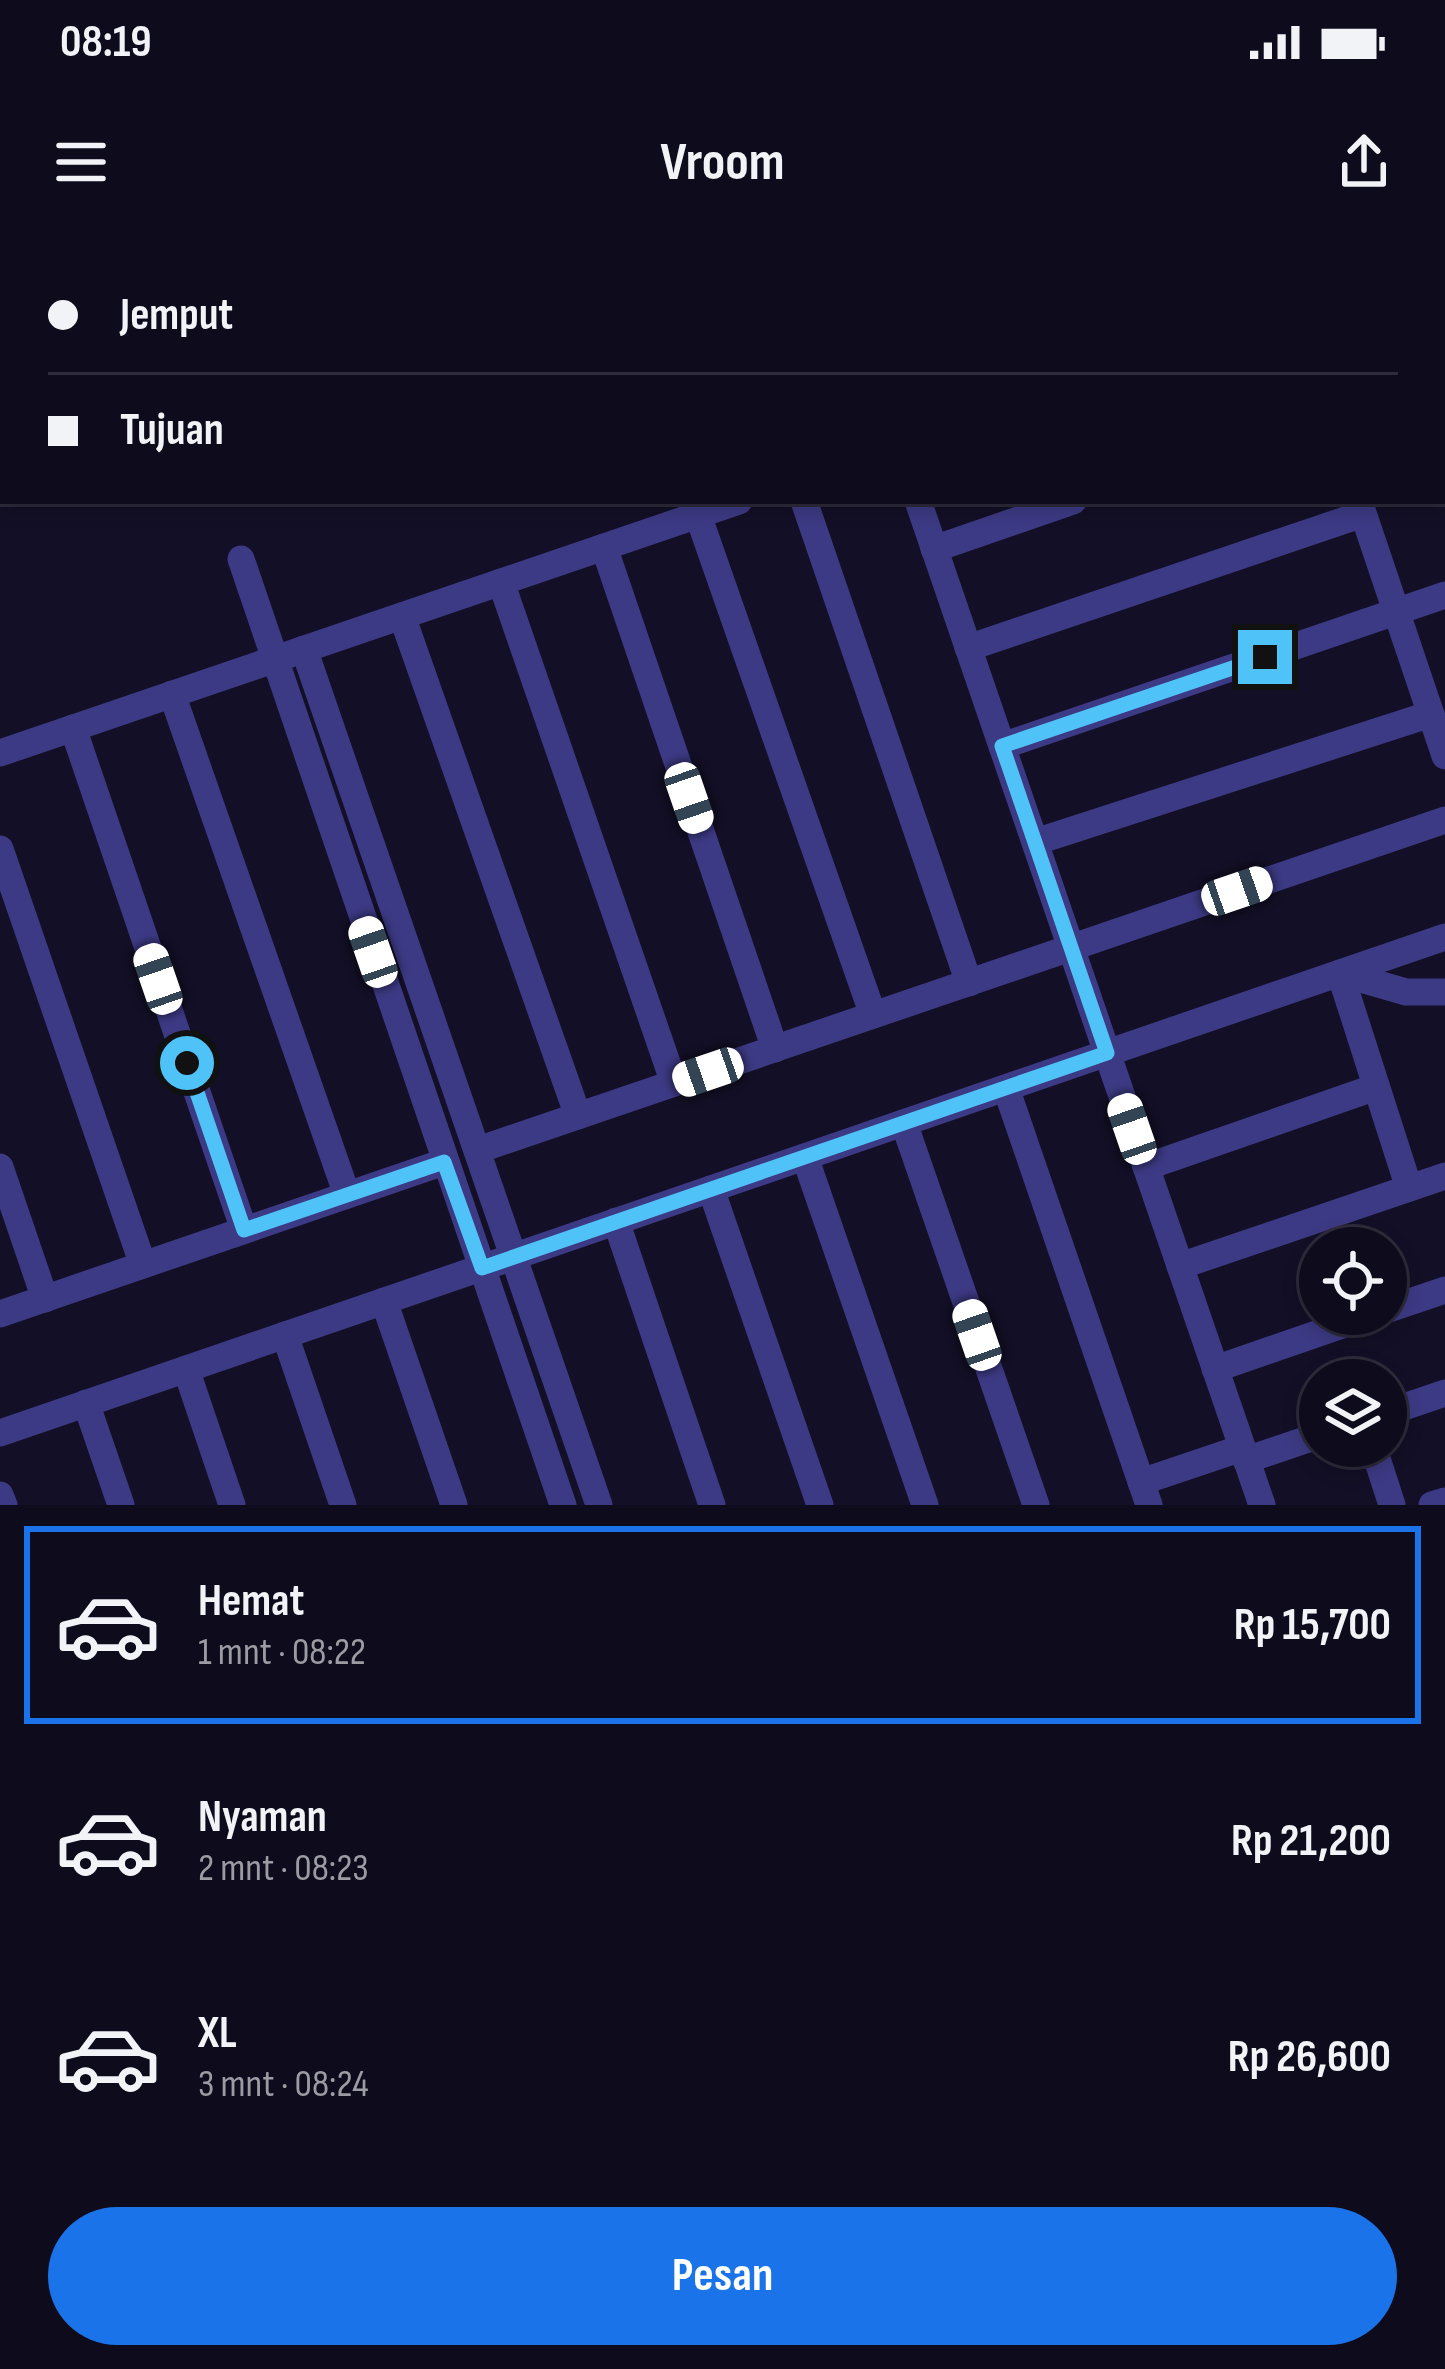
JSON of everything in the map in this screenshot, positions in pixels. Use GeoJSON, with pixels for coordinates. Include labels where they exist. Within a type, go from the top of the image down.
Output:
{"type":"FeatureCollection","features":[{"type":"Feature","properties":{"kind":"street"},"geometry":{"type":"LineString","coordinates":[[0,753],[731,504]]}},
{"type":"Feature","properties":{"kind":"street"},"geometry":{"type":"LineString","coordinates":[[805,504],[969,982]]}},
{"type":"Feature","properties":{"kind":"street"},"geometry":{"type":"LineString","coordinates":[[919,504],[1262,1505]]}},
{"type":"Feature","properties":{"kind":"street"},"geometry":{"type":"LineString","coordinates":[[934,549],[1064,504]]}},
{"type":"Feature","properties":{"kind":"street"},"geometry":{"type":"LineString","coordinates":[[968,648],[1361,507],[1445,756]]}},
{"type":"Feature","properties":{"kind":"street"},"geometry":{"type":"LineString","coordinates":[[698,515],[873,1016]]}},
{"type":"Feature","properties":{"kind":"street"},"geometry":{"type":"LineString","coordinates":[[604,547],[775,1049]]}},
{"type":"Feature","properties":{"kind":"street"},"geometry":{"type":"LineString","coordinates":[[242,560],[563,1505]]}},
{"type":"Feature","properties":{"kind":"street"},"geometry":{"type":"LineString","coordinates":[[501,582],[674,1083]]}},
{"type":"Feature","properties":{"kind":"street"},"geometry":{"type":"LineString","coordinates":[[1002,746],[1445,595]]}},
{"type":"Feature","properties":{"kind":"street"},"geometry":{"type":"LineString","coordinates":[[402,616],[578,1117]]}},
{"type":"Feature","properties":{"kind":"street"},"geometry":{"type":"LineString","coordinates":[[304,649],[599,1505]]}},
{"type":"Feature","properties":{"kind":"street"},"geometry":{"type":"LineString","coordinates":[[172,694],[346,1195]]}},
{"type":"Feature","properties":{"kind":"street"},"geometry":{"type":"LineString","coordinates":[[1035,842],[1431,714]]}},
{"type":"Feature","properties":{"kind":"street"},"geometry":{"type":"LineString","coordinates":[[73,728],[244,1230]]}},
{"type":"Feature","properties":{"kind":"street"},"geometry":{"type":"LineString","coordinates":[[478,1150],[1445,820]]}},
{"type":"Feature","properties":{"kind":"street"},"geometry":{"type":"LineString","coordinates":[[0,849],[143,1265]]}},
{"type":"Feature","properties":{"kind":"street"},"geometry":{"type":"LineString","coordinates":[[0,1432],[1445,937]]}},
{"type":"Feature","properties":{"kind":"street"},"geometry":{"type":"LineString","coordinates":[[1340,973],[1406,992],[1445,992]]}},
{"type":"Feature","properties":{"kind":"street"},"geometry":{"type":"LineString","coordinates":[[1340,973],[1409,1188]]}},
{"type":"Feature","properties":{"kind":"street"},"geometry":{"type":"LineString","coordinates":[[1146,1167],[1376,1087]]}},
{"type":"Feature","properties":{"kind":"street"},"geometry":{"type":"LineString","coordinates":[[1006,1088],[1145,1494],[1244,1454],[1299,1440]]}},
{"type":"Feature","properties":{"kind":"street"},"geometry":{"type":"LineString","coordinates":[[904,1124],[1036,1505]]}},
{"type":"Feature","properties":{"kind":"street"},"geometry":{"type":"LineString","coordinates":[[805,1157],[926,1505]]}},
{"type":"Feature","properties":{"kind":"street"},"geometry":{"type":"LineString","coordinates":[[0,1314],[444,1162]]}},
{"type":"Feature","properties":{"kind":"street"},"geometry":{"type":"LineString","coordinates":[[0,1167],[45,1298]]}},
{"type":"Feature","properties":{"kind":"street"},"geometry":{"type":"LineString","coordinates":[[1180,1266],[1445,1176]]}},
{"type":"Feature","properties":{"kind":"street"},"geometry":{"type":"LineString","coordinates":[[711,1189],[820,1505]]}},
{"type":"Feature","properties":{"kind":"street"},"geometry":{"type":"LineString","coordinates":[[616,1221],[712,1505]]}},
{"type":"Feature","properties":{"kind":"street"},"geometry":{"type":"LineString","coordinates":[[1407,1303],[1445,1290]]}},
{"type":"Feature","properties":{"kind":"street"},"geometry":{"type":"LineString","coordinates":[[385,1301],[454,1505]]}},
{"type":"Feature","properties":{"kind":"street"},"geometry":{"type":"LineString","coordinates":[[285,1335],[343,1505]]}},
{"type":"Feature","properties":{"kind":"street"},"geometry":{"type":"LineString","coordinates":[[1215,1369],[1313,1335]]}},
{"type":"Feature","properties":{"kind":"street"},"geometry":{"type":"LineString","coordinates":[[186,1369],[232,1505]]}},
{"type":"Feature","properties":{"kind":"street"},"geometry":{"type":"LineString","coordinates":[[1407,1406],[1445,1393]]}},
{"type":"Feature","properties":{"kind":"street"},"geometry":{"type":"LineString","coordinates":[[86,1403],[121,1505]]}},
{"type":"Feature","properties":{"kind":"street"},"geometry":{"type":"LineString","coordinates":[[1380,1467],[1392,1505]]}},
{"type":"Feature","properties":{"kind":"street"},"geometry":{"type":"LineString","coordinates":[[0,1495],[4,1505]]}},
{"type":"Feature","properties":{"kind":"street"},"geometry":{"type":"LineString","coordinates":[[1432,1505],[1445,1501]]}},
{"type":"Feature","properties":{"kind":"route"},"geometry":{"type":"LineString","coordinates":[[187,1063],[244,1230],[444,1162],[482,1268],[1107,1053],[1002,746],[1265,657]]}}]}
